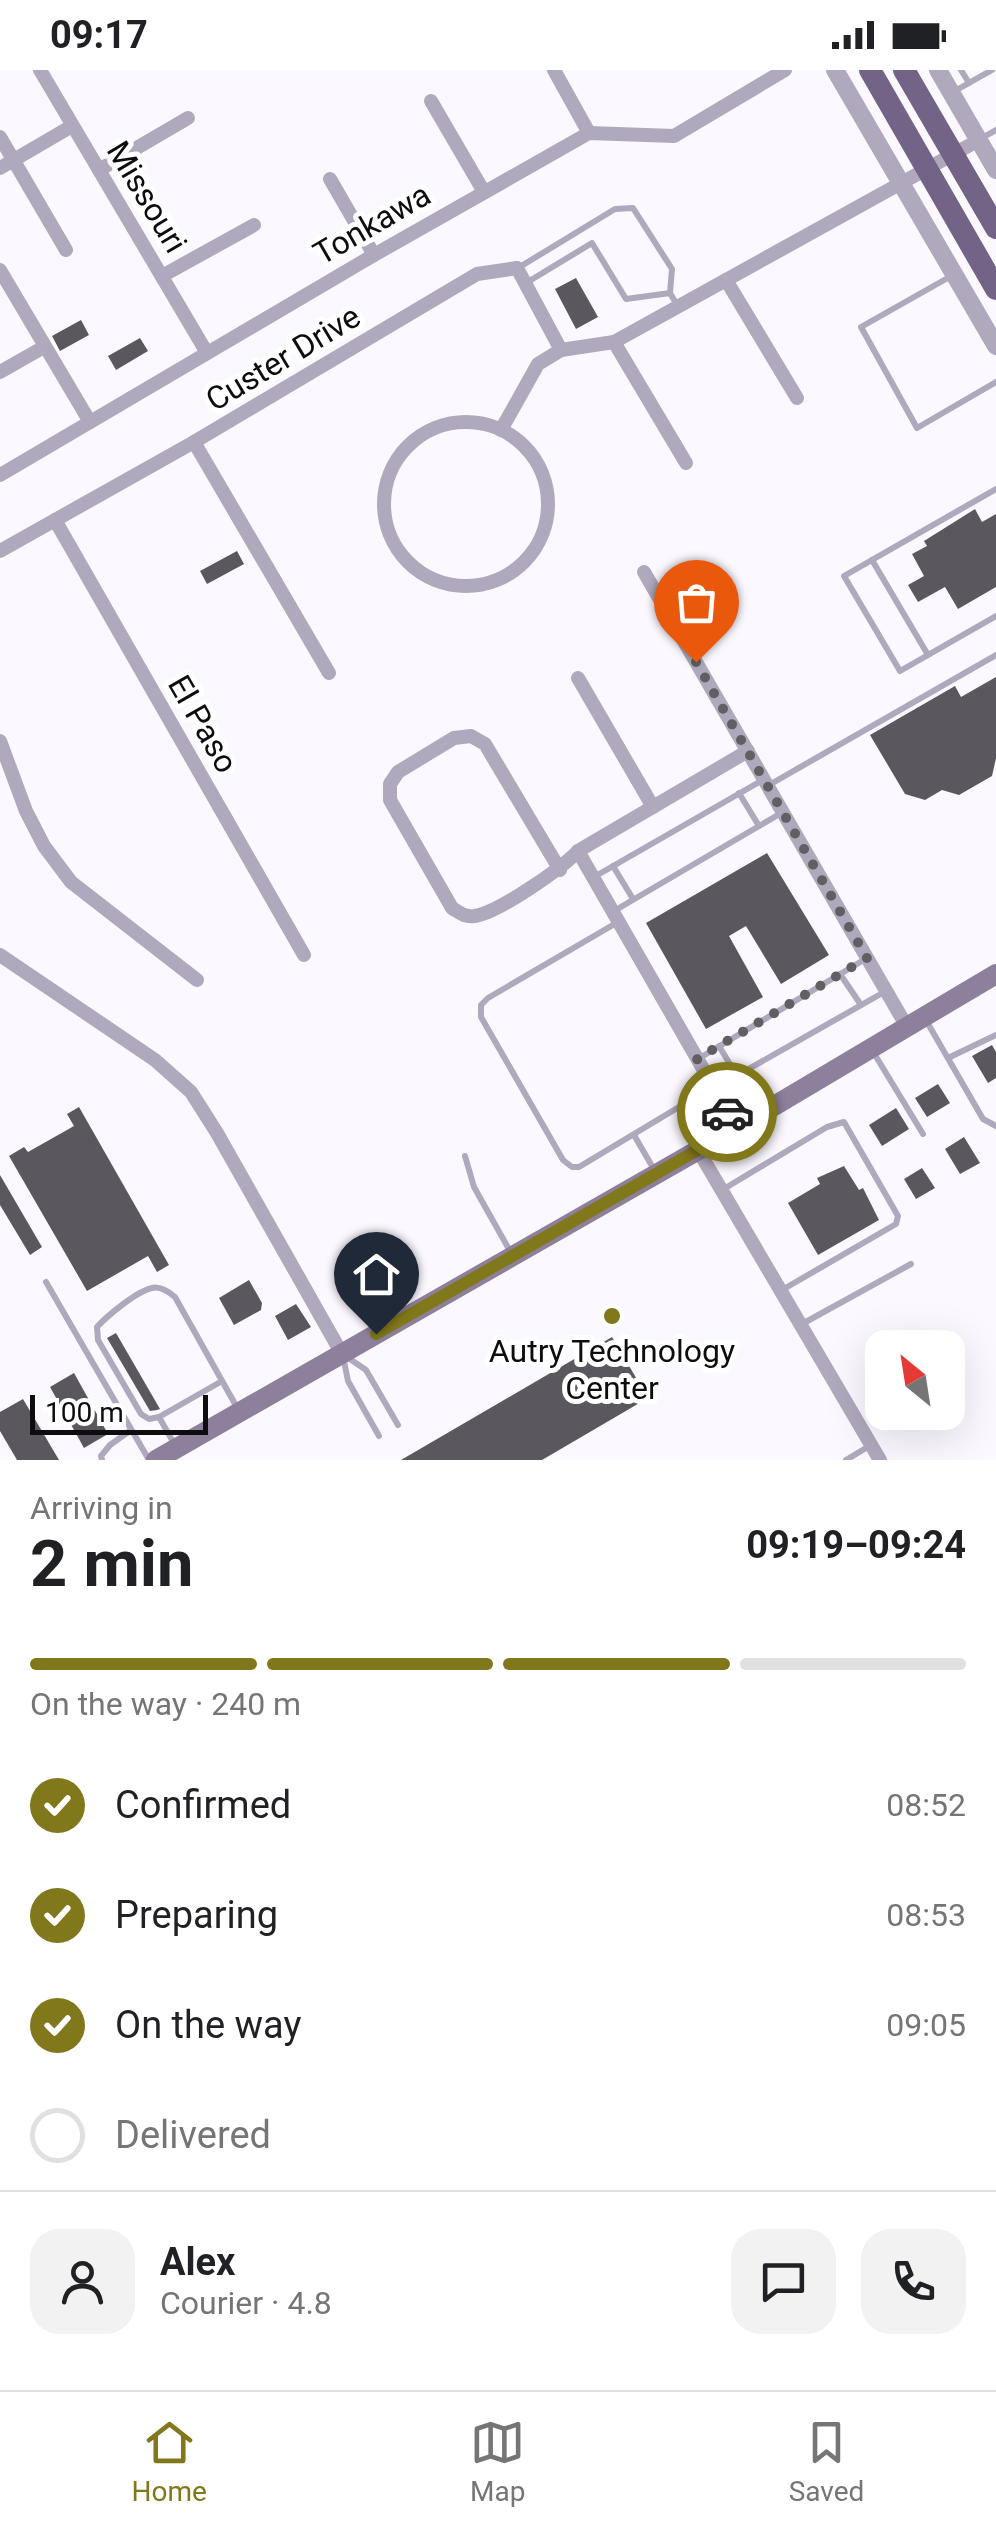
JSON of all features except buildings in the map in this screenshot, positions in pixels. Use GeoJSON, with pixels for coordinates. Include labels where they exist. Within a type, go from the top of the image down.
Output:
{"type":"FeatureCollection","features":[{"type":"Feature","properties":{"kind":"main road"},"geometry":{"type":"LineString","coordinates":[[870,70],[996,289]]}},
{"type":"Feature","properties":{"kind":"main road"},"geometry":{"type":"LineString","coordinates":[[904,70],[996,228]]}},
{"type":"Feature","properties":{"kind":"main road"},"geometry":{"type":"LineString","coordinates":[[156,1460],[698,1150],[996,974]]}},
{"type":"Feature","properties":{"kind":"street","name":"Missouri"},"geometry":{"type":"LineString","coordinates":[[40,70],[207,353]]}},
{"type":"Feature","properties":{"kind":"street"},"geometry":{"type":"LineString","coordinates":[[554,70],[589,134],[674,136],[785,70]]}},
{"type":"Feature","properties":{"kind":"street"},"geometry":{"type":"LineString","coordinates":[[835,70],[996,346]]}},
{"type":"Feature","properties":{"kind":"street"},"geometry":{"type":"LineString","coordinates":[[938,70],[996,170]]}},
{"type":"Feature","properties":{"kind":"street"},"geometry":{"type":"LineString","coordinates":[[431,101],[484,192]]}},
{"type":"Feature","properties":{"kind":"street"},"geometry":{"type":"LineString","coordinates":[[99,170],[188,118]]}},
{"type":"Feature","properties":{"kind":"street"},"geometry":{"type":"LineString","coordinates":[[7,164],[72,126]]}},
{"type":"Feature","properties":{"kind":"street","name":"Tonkawa"},"geometry":{"type":"LineString","coordinates":[[0,475],[374,255],[589,134]]}},
{"type":"Feature","properties":{"kind":"street"},"geometry":{"type":"LineString","coordinates":[[0,137],[7,164],[66,250]]}},
{"type":"Feature","properties":{"kind":"street"},"geometry":{"type":"LineString","coordinates":[[501,430],[538,364],[561,350],[614,342],[674,300],[726,280],[979,140]]}},
{"type":"Feature","properties":{"kind":"street"},"geometry":{"type":"LineString","coordinates":[[330,179],[374,255]]}},
{"type":"Feature","properties":{"kind":"street"},"geometry":{"type":"LineString","coordinates":[[162,276],[254,225]]}},
{"type":"Feature","properties":{"kind":"street"},"geometry":{"type":"LineString","coordinates":[[516,268],[561,350]]}},
{"type":"Feature","properties":{"kind":"street","name":"Custer Drive"},"geometry":{"type":"LineString","coordinates":[[0,551],[478,274],[516,268]]}},
{"type":"Feature","properties":{"kind":"street"},"geometry":{"type":"LineString","coordinates":[[0,270],[90,422]]}},
{"type":"Feature","properties":{"kind":"street"},"geometry":{"type":"LineString","coordinates":[[726,280],[797,398]]}},
{"type":"Feature","properties":{"kind":"street"},"geometry":{"type":"LineString","coordinates":[[614,342],[686,463]]}},
{"type":"Feature","properties":{"kind":"street"},"geometry":{"type":"LineString","coordinates":[[0,372],[44,346]]}},
{"type":"Feature","properties":{"kind":"street"},"geometry":{"type":"LineString","coordinates":[[458,422],[487,424],[501,430],[530,452],[544,478],[549,506],[543,534],[528,559],[495,582],[467,588],[439,583],[407,564],[390,540],[383,512],[390,470],[407,446],[430,430],[458,422]]}},
{"type":"Feature","properties":{"kind":"street"},"geometry":{"type":"LineString","coordinates":[[194,442],[330,673]]}},
{"type":"Feature","properties":{"kind":"street","name":"El Paso"},"geometry":{"type":"LineString","coordinates":[[55,520],[304,956]]}},
{"type":"Feature","properties":{"kind":"street"},"geometry":{"type":"LineString","coordinates":[[644,572],[886,991],[915,1022]]}},
{"type":"Feature","properties":{"kind":"street"},"geometry":{"type":"LineString","coordinates":[[578,678],[653,807]]}},
{"type":"Feature","properties":{"kind":"street"},"geometry":{"type":"LineString","coordinates":[[560,870],[485,744],[472,736],[454,738],[398,772],[390,784],[390,800],[452,908],[463,916],[478,916],[560,870],[578,850],[748,751]]}},
{"type":"Feature","properties":{"kind":"street"},"geometry":{"type":"LineString","coordinates":[[0,741],[26,811],[44,846],[71,882],[196,980]]}},
{"type":"Feature","properties":{"kind":"street"},"geometry":{"type":"LineString","coordinates":[[578,850],[736,1128]]}},
{"type":"Feature","properties":{"kind":"street"},"geometry":{"type":"LineString","coordinates":[[0,955],[155,1060],[191,1092],[342,1354]]}},
{"type":"Feature","properties":{"kind":"street"},"geometry":{"type":"LineString","coordinates":[[698,1150],[880,1460]]}},
{"type":"Feature","properties":{"kind":"lane"},"geometry":{"type":"LineString","coordinates":[[962,70],[969,83]]}},
{"type":"Feature","properties":{"kind":"lane"},"geometry":{"type":"LineString","coordinates":[[952,93],[992,70]]}},
{"type":"Feature","properties":{"kind":"lane"},"geometry":{"type":"LineString","coordinates":[[979,140],[996,130]]}},
{"type":"Feature","properties":{"kind":"lane"},"geometry":{"type":"LineString","coordinates":[[516,268],[583,227],[615,209],[633,208],[672,269],[674,300],[626,299],[583,227]]}},
{"type":"Feature","properties":{"kind":"lane"},"geometry":{"type":"LineString","coordinates":[[525,284],[592,242]]}},
{"type":"Feature","properties":{"kind":"lane"},"geometry":{"type":"LineString","coordinates":[[954,274],[861,327],[917,428],[996,382]]}},
{"type":"Feature","properties":{"kind":"lane"},"geometry":{"type":"LineString","coordinates":[[996,489],[844,576],[900,671],[996,616]]}},
{"type":"Feature","properties":{"kind":"lane"},"geometry":{"type":"LineString","coordinates":[[872,560],[928,655]]}},
{"type":"Feature","properties":{"kind":"lane"},"geometry":{"type":"LineString","coordinates":[[593,878],[996,656]]}},
{"type":"Feature","properties":{"kind":"lane"},"geometry":{"type":"LineString","coordinates":[[740,794],[759,826]]}},
{"type":"Feature","properties":{"kind":"lane"},"geometry":{"type":"LineString","coordinates":[[684,1104],[579,1167],[572,1167],[563,1160],[481,1017],[481,1006],[616,917],[633,899],[783,812]]}},
{"type":"Feature","properties":{"kind":"lane"},"geometry":{"type":"LineString","coordinates":[[613,866],[633,899]]}},
{"type":"Feature","properties":{"kind":"lane"},"geometry":{"type":"LineString","coordinates":[[697,1059],[867,958]]}},
{"type":"Feature","properties":{"kind":"lane"},"geometry":{"type":"LineString","coordinates":[[840,974],[861,1005]]}},
{"type":"Feature","properties":{"kind":"lane"},"geometry":{"type":"LineString","coordinates":[[714,1089],[886,991]]}},
{"type":"Feature","properties":{"kind":"lane"},"geometry":{"type":"LineString","coordinates":[[915,1022],[948,1058],[983,1119],[996,1126]]}},
{"type":"Feature","properties":{"kind":"lane"},"geometry":{"type":"LineString","coordinates":[[948,1058],[996,1035]]}},
{"type":"Feature","properties":{"kind":"lane"},"geometry":{"type":"LineString","coordinates":[[719,1046],[737,1076]]}},
{"type":"Feature","properties":{"kind":"lane"},"geometry":{"type":"LineString","coordinates":[[871,1048],[924,1134]]}},
{"type":"Feature","properties":{"kind":"lane"},"geometry":{"type":"LineString","coordinates":[[722,1190],[836,1123],[844,1122],[898,1216],[896,1224],[781,1291]]}},
{"type":"Feature","properties":{"kind":"lane"},"geometry":{"type":"LineString","coordinates":[[634,1134],[656,1174]]}},
{"type":"Feature","properties":{"kind":"lane"},"geometry":{"type":"LineString","coordinates":[[465,1156],[474,1188],[513,1256]]}},
{"type":"Feature","properties":{"kind":"lane"},"geometry":{"type":"LineString","coordinates":[[801,1325],[911,1264]]}},
{"type":"Feature","properties":{"kind":"lane"},"geometry":{"type":"LineString","coordinates":[[46,1282],[148,1460]]}},
{"type":"Feature","properties":{"kind":"lane"},"geometry":{"type":"LineString","coordinates":[[222,1381],[149,1419],[141,1414],[98,1340],[97,1327],[108,1314],[152,1288],[166,1290],[175,1297],[240,1412]]}},
{"type":"Feature","properties":{"kind":"lane"},"geometry":{"type":"LineString","coordinates":[[342,1354],[366,1370],[398,1426]]}},
{"type":"Feature","properties":{"kind":"lane"},"geometry":{"type":"LineString","coordinates":[[342,1354],[348,1381],[379,1436]]}},
{"type":"Feature","properties":{"kind":"lane"},"geometry":{"type":"LineString","coordinates":[[158,1417],[177,1448]]}},
{"type":"Feature","properties":{"kind":"lane"},"geometry":{"type":"LineString","coordinates":[[102,1460],[110,1445],[131,1430]]}},
{"type":"Feature","properties":{"kind":"lane"},"geometry":{"type":"LineString","coordinates":[[846,1460],[872,1445]]}},
{"type":"Feature","properties":{"kind":"way so far"},"geometry":{"type":"LineString","coordinates":[[696,662],[867,958],[697,1059],[727,1112]]}},
{"type":"Feature","properties":{"kind":"place","name":"Autry Technology Center"},"geometry":{"type":"Point","coordinates":[612,1316]}},
{"type":"Feature","properties":{"kind":"route"},"geometry":{"type":"LineString","coordinates":[[376,1334],[736,1128],[727,1112]]}}]}
